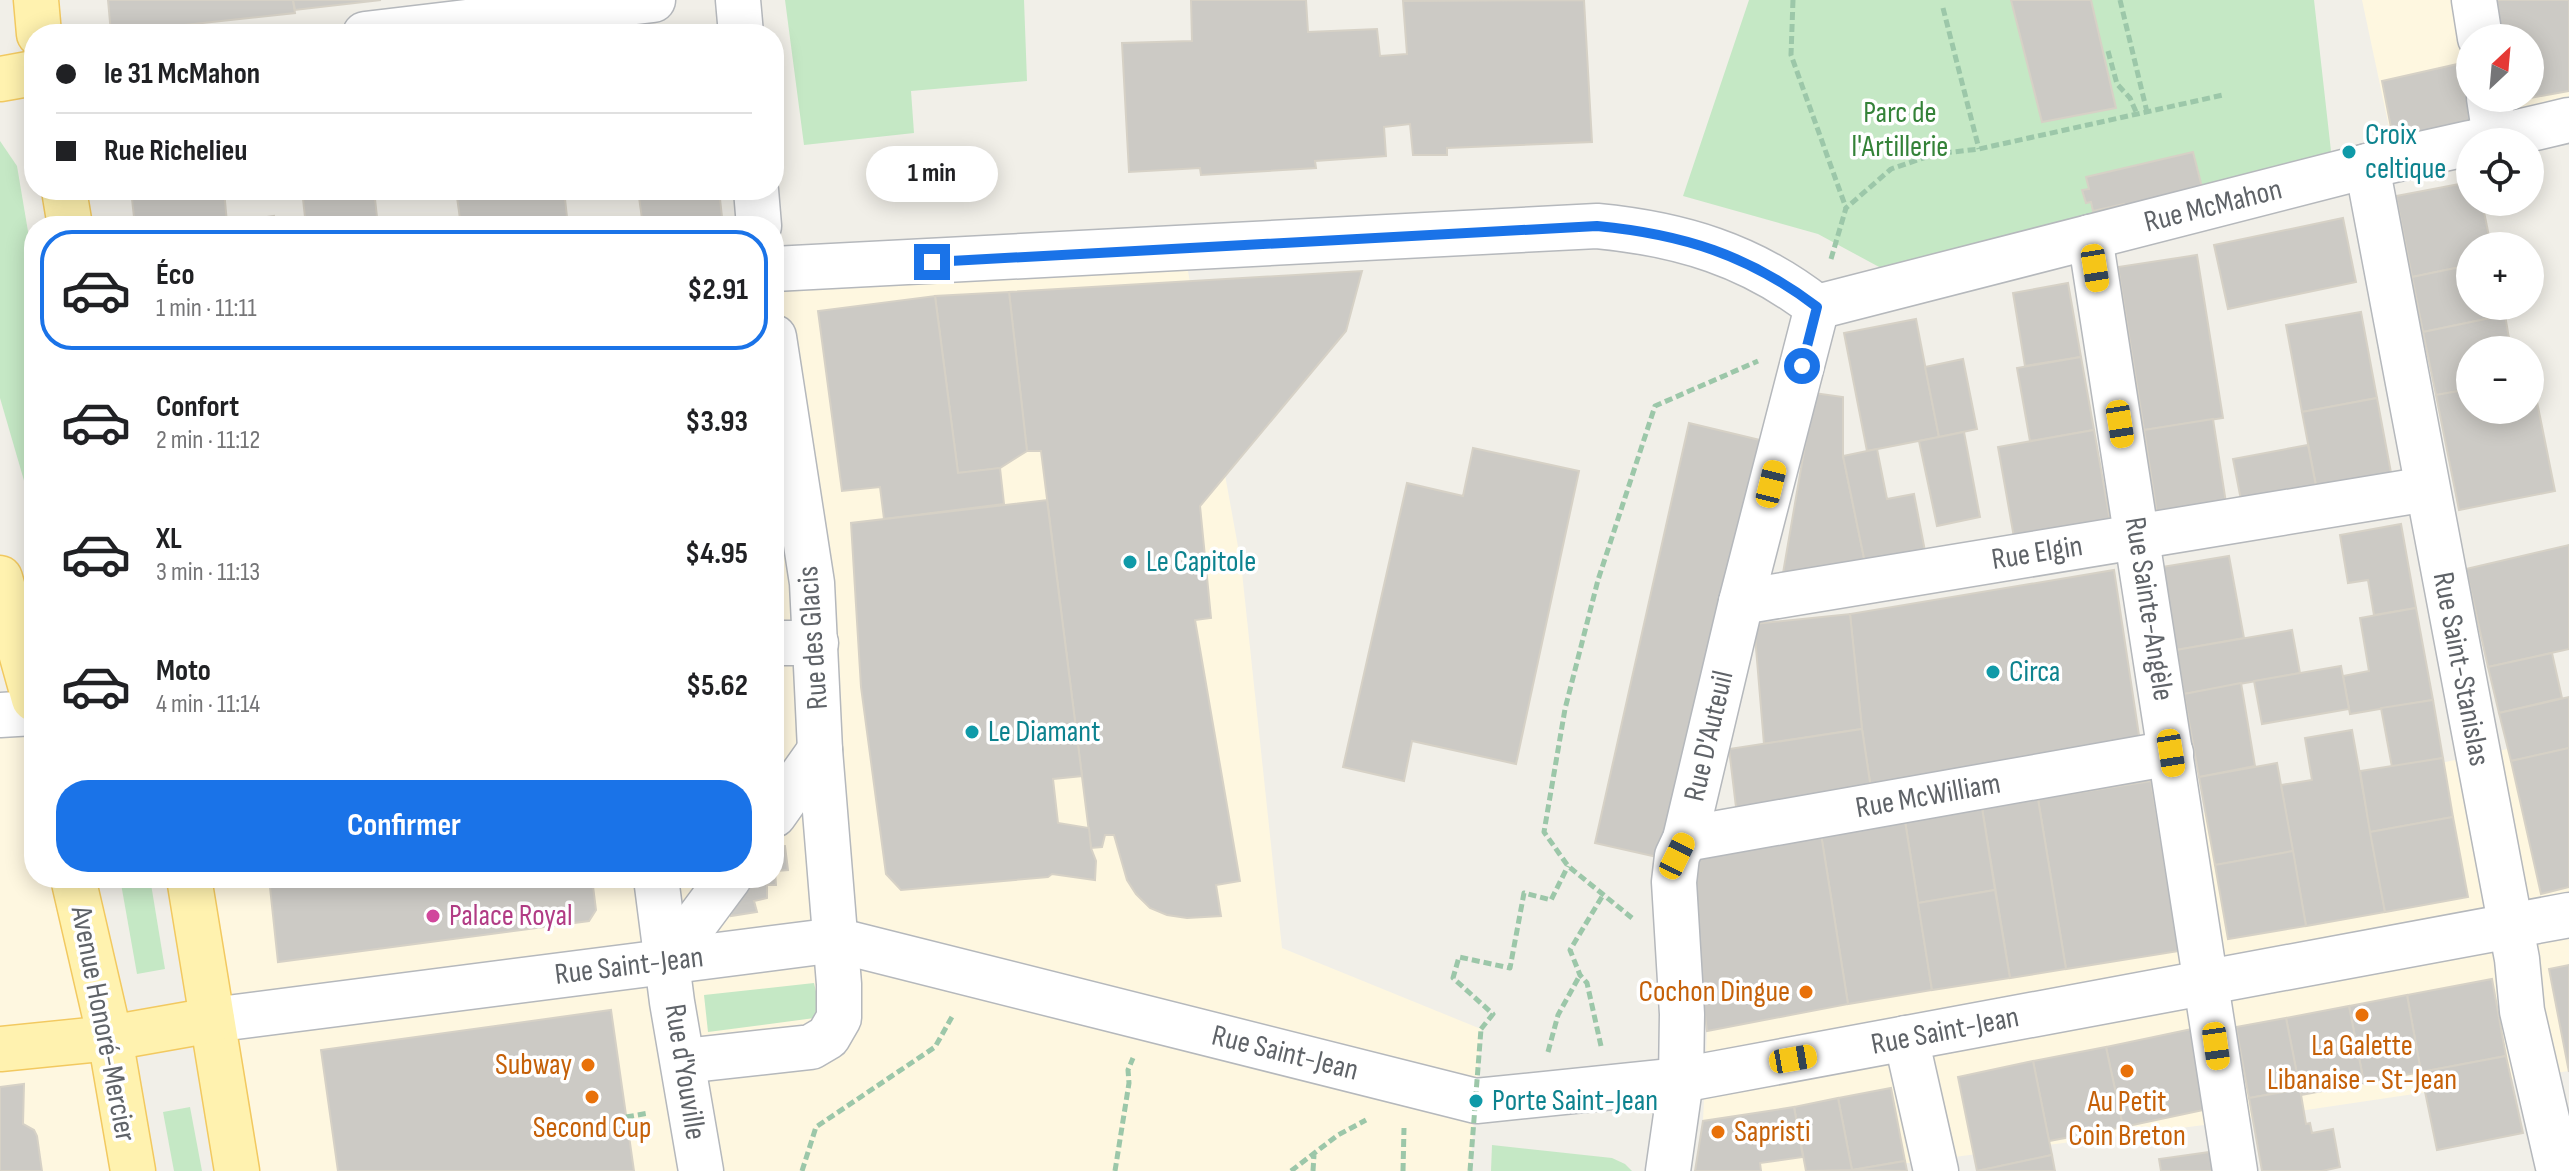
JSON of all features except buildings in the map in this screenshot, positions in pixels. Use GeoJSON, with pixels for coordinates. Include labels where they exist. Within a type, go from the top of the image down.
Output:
{"type":"FeatureCollection","features":[{"type":"Feature","properties":{"kind":"main road"},"geometry":{"type":"LineString","coordinates":[[36,0],[38,24]]}},
{"type":"Feature","properties":{"kind":"main road"},"geometry":{"type":"LineString","coordinates":[[0,79],[24,75]]}},
{"type":"Feature","properties":{"kind":"main road"},"geometry":{"type":"LineString","coordinates":[[0,578],[24,663]]}},
{"type":"Feature","properties":{"kind":"main road","name":"Avenue Honoré-Mercier"},"geometry":{"type":"LineString","coordinates":[[75,888],[110,1038],[133,1171]]}},
{"type":"Feature","properties":{"kind":"main road"},"geometry":{"type":"LineString","coordinates":[[191,888],[237,1171]]}},
{"type":"Feature","properties":{"kind":"main road","name":"Rue Saint-Jean"},"geometry":{"type":"LineString","coordinates":[[0,1049],[110,1038],[212,1020]]}},
{"type":"Feature","properties":{"kind":"street"},"geometry":{"type":"LineString","coordinates":[[450,24],[653,0]]}},
{"type":"Feature","properties":{"kind":"street"},"geometry":{"type":"LineString","coordinates":[[738,0],[740,24]]}},
{"type":"Feature","properties":{"kind":"street"},"geometry":{"type":"LineString","coordinates":[[2474,0],[2478,24]]}},
{"type":"Feature","properties":{"kind":"street","name":"Rue McMahon"},"geometry":{"type":"LineString","coordinates":[[2499,128],[2569,120]]}},
{"type":"Feature","properties":{"kind":"street","name":"Rue McMahon"},"geometry":{"type":"LineString","coordinates":[[1817,307],[2367,166],[2456,138]]}},
{"type":"Feature","properties":{"kind":"street","name":"Rue Saint-Stanislas"},"geometry":{"type":"LineString","coordinates":[[2367,166],[2511,926],[2522,1011],[2559,1171]]}},
{"type":"Feature","properties":{"kind":"street"},"geometry":{"type":"LineString","coordinates":[[784,268],[1597,226],[1666,234],[1709,247],[1785,283],[1817,307]]}},
{"type":"Feature","properties":{"kind":"street","name":"Rue Sainte-Angèle"},"geometry":{"type":"LineString","coordinates":[[2090,237],[2235,1171]]}},
{"type":"Feature","properties":{"kind":"street","name":"Rue D'Auteuil"},"geometry":{"type":"LineString","coordinates":[[1668,1171],[1681,1080],[1682,1014],[1674,882],[1677,856],[1685,839],[1741,602],[1817,307]]}},
{"type":"Feature","properties":{"kind":"street","name":"Rue des Glacis"},"geometry":{"type":"LineString","coordinates":[[684,1061],[811,1047],[828,1037],[839,1018],[836,940],[820,750],[795,643],[812,583],[784,402]]}},
{"type":"Feature","properties":{"kind":"street","name":"Rue Elgin"},"geometry":{"type":"LineString","coordinates":[[1741,602],[2427,489]]}},
{"type":"Feature","properties":{"kind":"street"},"geometry":{"type":"LineString","coordinates":[[0,715],[24,714]]}},
{"type":"Feature","properties":{"kind":"street"},"geometry":{"type":"LineString","coordinates":[[784,801],[820,750]]}},
{"type":"Feature","properties":{"kind":"street","name":"Rue McWilliam"},"geometry":{"type":"LineString","coordinates":[[1685,839],[2171,753]]}},
{"type":"Feature","properties":{"kind":"street","name":"Rue d'Youville"},"geometry":{"type":"LineString","coordinates":[[657,888],[672,1002],[701,1171]]}},
{"type":"Feature","properties":{"kind":"street"},"geometry":{"type":"LineString","coordinates":[[668,960],[722,888]]}},
{"type":"Feature","properties":{"kind":"street","name":"Rue Saint-Jean"},"geometry":{"type":"LineString","coordinates":[[212,1020],[836,940],[1476,1101],[1681,1080],[2569,915]]}},
{"type":"Feature","properties":{"kind":"street"},"geometry":{"type":"LineString","coordinates":[[1906,1038],[1936,1171]]}},
{"type":"Feature","properties":{"kind":"path"},"geometry":{"type":"LineString","coordinates":[[1793,0],[1791,55],[1846,208]]}},
{"type":"Feature","properties":{"kind":"path"},"geometry":{"type":"LineString","coordinates":[[2120,0],[2147,112]]}},
{"type":"Feature","properties":{"kind":"path"},"geometry":{"type":"LineString","coordinates":[[1943,8],[1979,149]]}},
{"type":"Feature","properties":{"kind":"path"},"geometry":{"type":"LineString","coordinates":[[2108,51],[2117,84],[2130,98],[2137,114]]}},
{"type":"Feature","properties":{"kind":"path"},"geometry":{"type":"LineString","coordinates":[[1817,307],[1846,208],[1891,169],[1935,154],[1979,149],[2223,95]]}},
{"type":"Feature","properties":{"kind":"path"},"geometry":{"type":"LineString","coordinates":[[1636,921],[1568,866],[1544,832],[1565,709],[1598,580],[1655,406],[1762,359]]}},
{"type":"Feature","properties":{"kind":"path"},"geometry":{"type":"LineString","coordinates":[[1470,1171],[1481,1029],[1493,1014],[1453,978],[1459,957],[1510,968],[1524,893],[1551,900],[1568,866]]}},
{"type":"Feature","properties":{"kind":"path"},"geometry":{"type":"LineString","coordinates":[[1602,1050],[1587,983],[1580,975],[1570,950],[1603,895]]}},
{"type":"Feature","properties":{"kind":"path"},"geometry":{"type":"LineString","coordinates":[[1547,1055],[1558,1015],[1580,975]]}},
{"type":"Feature","properties":{"kind":"path"},"geometry":{"type":"LineString","coordinates":[[802,1171],[816,1127],[935,1047],[955,1012]]}},
{"type":"Feature","properties":{"kind":"path"},"geometry":{"type":"LineString","coordinates":[[1115,1171],[1129,1083],[1128,1070]]}},
{"type":"Feature","properties":{"kind":"path"},"geometry":{"type":"LineString","coordinates":[[1291,1171],[1338,1135],[1377,1114]]}},
{"type":"Feature","properties":{"kind":"path"},"geometry":{"type":"LineString","coordinates":[[1403,1171],[1404,1126]]}},
{"type":"Feature","properties":{"kind":"path"},"geometry":{"type":"LineString","coordinates":[[1313,1171],[1314,1154]]}},
{"type":"Feature","properties":{"kind":"shaded area"},"geometry":{"type":"Polygon","coordinates":[[[2362,0],[2569,0],[2569,104],[2544,110],[2544,24],[2456,24],[2456,112],[2535,112],[2468,128],[2456,128],[2456,131],[2393,146],[2362,0]]]}},
{"type":"Feature","properties":{"kind":"shaded area"},"geometry":{"type":"Polygon","coordinates":[[[1184,249],[1241,563],[1282,948],[1481,1029],[1470,1171],[237,1171],[191,888],[784,888],[784,269],[1184,249]]]}},
{"type":"Feature","properties":{"kind":"shaded area"},"geometry":{"type":"Polygon","coordinates":[[[24,714],[24,888],[75,888],[133,1171],[0,1171],[0,715],[24,714]]]}},
{"type":"Feature","properties":{"kind":"shaded area"},"geometry":{"type":"Polygon","coordinates":[[[2569,736],[2569,1071],[2212,1124],[1845,1171],[1695,1171],[1703,1121],[1707,1031],[1693,920],[2569,736]]]}},
{"type":"Feature","properties":{"kind":"green space"},"geometry":{"type":"Polygon","coordinates":[[[785,0],[1024,0],[1027,81],[911,91],[914,133],[804,145],[785,0]]]}},
{"type":"Feature","properties":{"kind":"green space","name":"Parc de l'Artillerie"},"geometry":{"type":"Polygon","coordinates":[[[1749,0],[2314,0],[2332,160],[1881,268],[1818,234],[1683,196],[1749,0]]]}},
{"type":"Feature","properties":{"kind":"green space"},"geometry":{"type":"Polygon","coordinates":[[[0,141],[17,166],[25,216],[24,481],[0,398],[0,141]]]}},
{"type":"Feature","properties":{"kind":"green space"},"geometry":{"type":"Polygon","coordinates":[[[122,888],[152,888],[165,969],[137,974],[122,888]]]}},
{"type":"Feature","properties":{"kind":"green space"},"geometry":{"type":"Polygon","coordinates":[[[814,983],[822,1017],[708,1032],[704,995],[814,983]]]}},
{"type":"Feature","properties":{"kind":"green space"},"geometry":{"type":"Polygon","coordinates":[[[190,1107],[202,1171],[174,1171],[163,1112],[190,1107]]]}},
{"type":"Feature","properties":{"kind":"green space"},"geometry":{"type":"Polygon","coordinates":[[[1492,1145],[1612,1158],[1632,1171],[1491,1171],[1492,1145]]]}},
{"type":"Feature","properties":{"kind":"place","name":"Croix celtique"},"geometry":{"type":"Point","coordinates":[2349,152]}},
{"type":"Feature","properties":{"kind":"place","name":"Le Capitole"},"geometry":{"type":"Point","coordinates":[1130,562]}},
{"type":"Feature","properties":{"kind":"place","name":"Circa"},"geometry":{"type":"Point","coordinates":[1993,672]}},
{"type":"Feature","properties":{"kind":"place","name":"Le Diamant"},"geometry":{"type":"Point","coordinates":[972,732]}},
{"type":"Feature","properties":{"kind":"place","name":"Palace Royal"},"geometry":{"type":"Point","coordinates":[433,916]}},
{"type":"Feature","properties":{"kind":"place","name":"Cochon Dingue"},"geometry":{"type":"Point","coordinates":[1806,992]}},
{"type":"Feature","properties":{"kind":"place","name":"La Galette Libanaise - St-Jean"},"geometry":{"type":"Point","coordinates":[2362,1015]}},
{"type":"Feature","properties":{"kind":"place","name":"Subway"},"geometry":{"type":"Point","coordinates":[588,1065]}},
{"type":"Feature","properties":{"kind":"place","name":"Au Petit Coin Breton"},"geometry":{"type":"Point","coordinates":[2127,1071]}},
{"type":"Feature","properties":{"kind":"place","name":"Second Cup"},"geometry":{"type":"Point","coordinates":[592,1097]}},
{"type":"Feature","properties":{"kind":"place","name":"Porte Saint-Jean"},"geometry":{"type":"Point","coordinates":[1476,1101]}},
{"type":"Feature","properties":{"kind":"place","name":"Sapristi"},"geometry":{"type":"Point","coordinates":[1718,1132]}},
{"type":"Feature","properties":{"kind":"route"},"geometry":{"type":"LineString","coordinates":[[932,262],[1597,226],[1625,228],[1666,234],[1709,247],[1785,283],[1817,307],[1802,366]]}}]}
